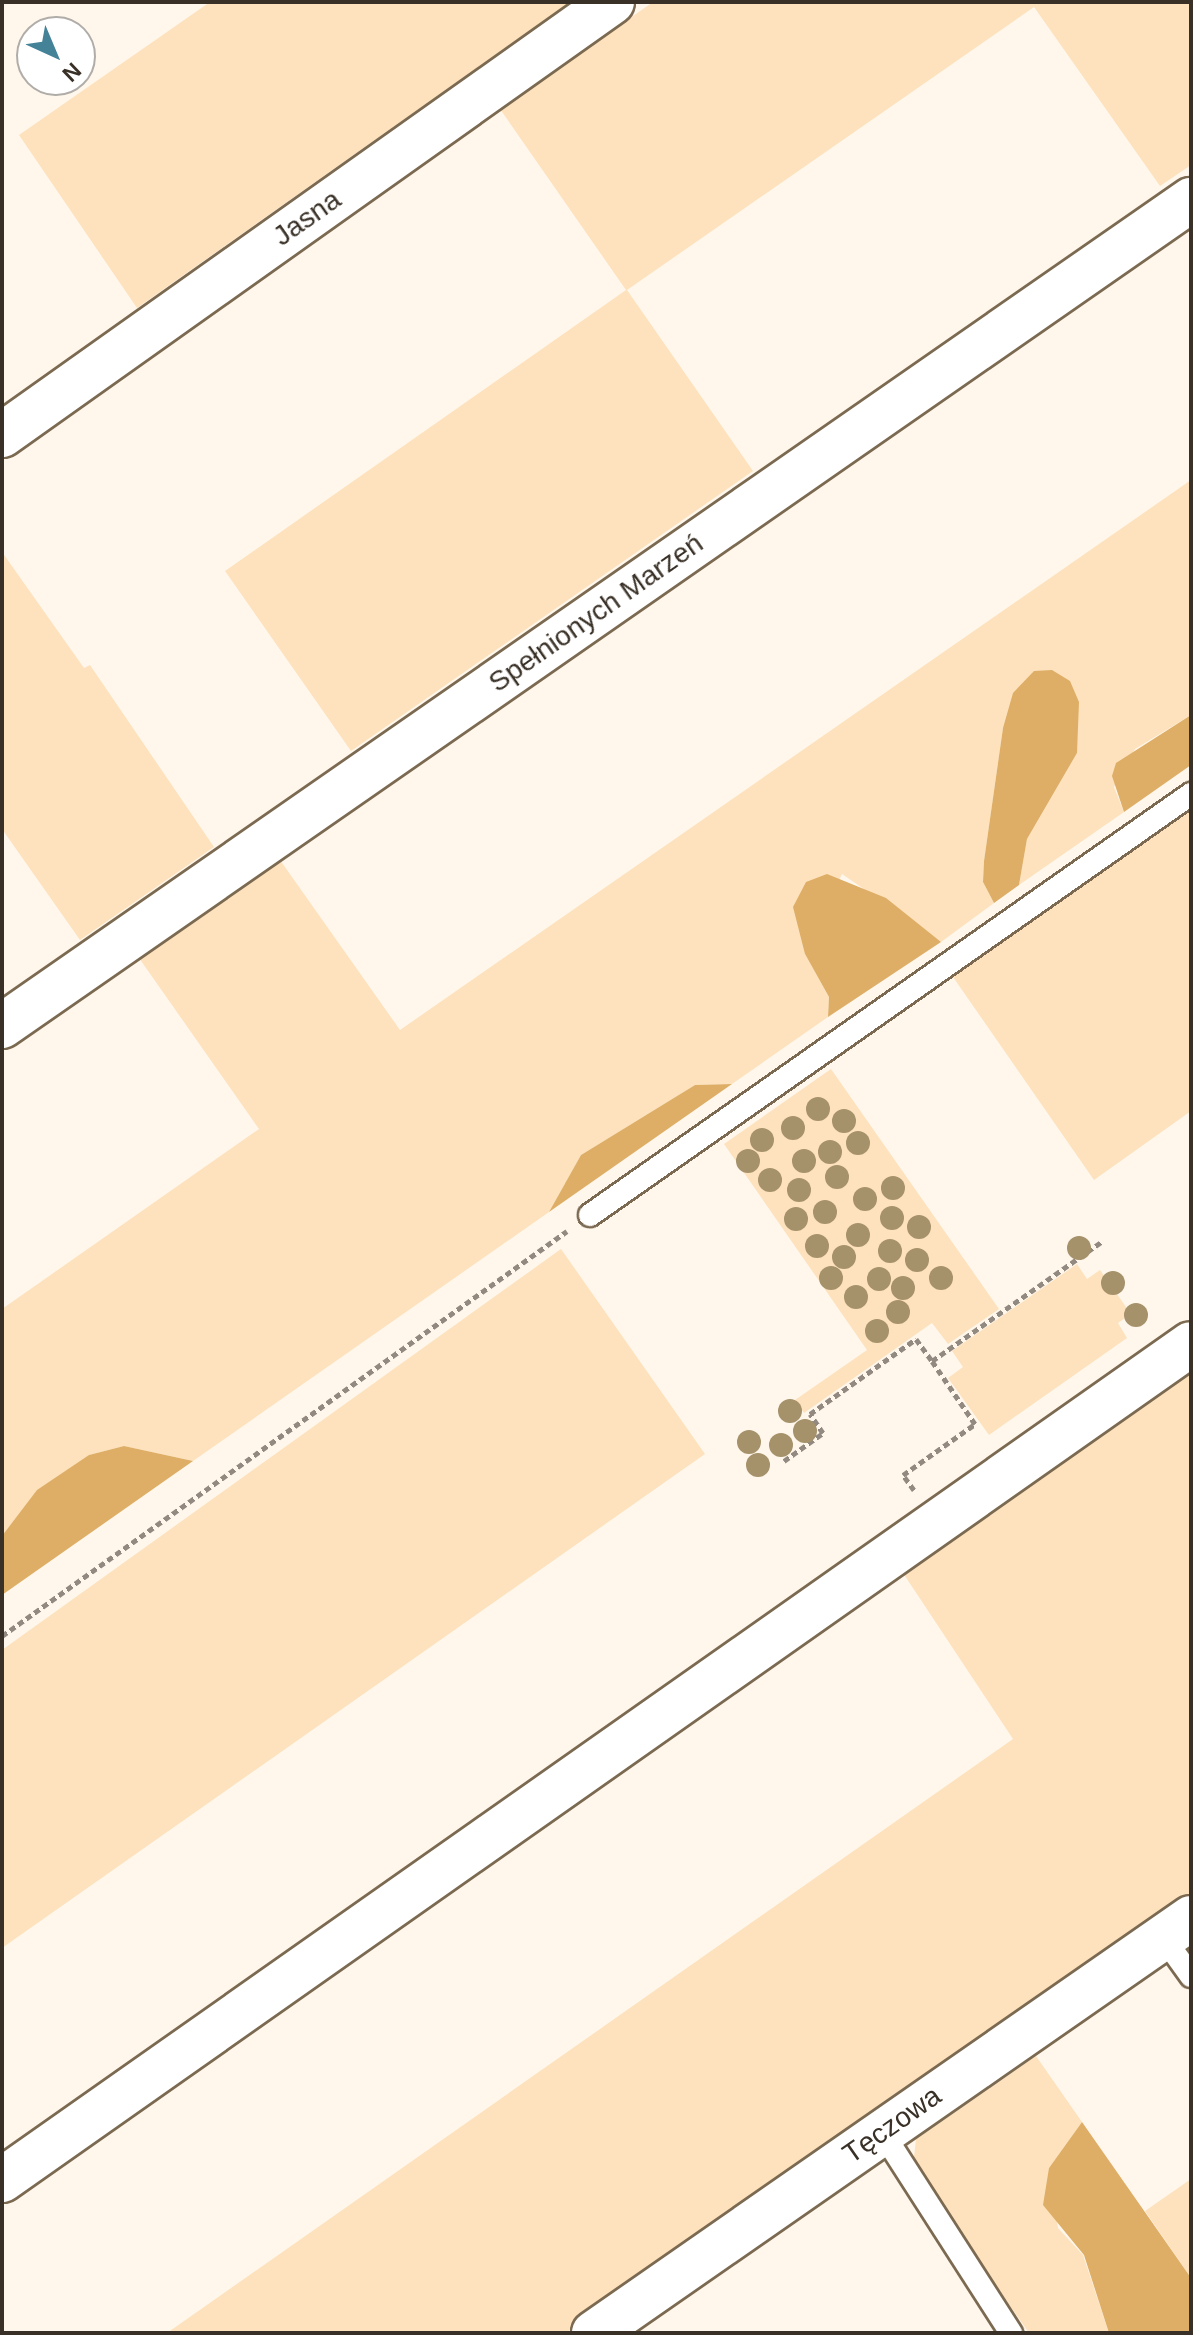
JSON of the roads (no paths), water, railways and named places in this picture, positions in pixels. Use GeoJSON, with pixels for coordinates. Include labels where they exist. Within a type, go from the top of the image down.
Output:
{"type":"FeatureCollection","features":[{"type":"Feature","properties":{"kind":"street","name":"Jasna"},"geometry":{"type":"LineString","coordinates":[[2,435],[612,2]]}},
{"type":"Feature","properties":{"kind":"street","name":"Spełnionych Marzeń"},"geometry":{"type":"LineString","coordinates":[[2,1026],[1191,200]]}},
{"type":"Feature","properties":{"kind":"street"},"geometry":{"type":"LineString","coordinates":[[2,2180],[1191,1344]]}},
{"type":"Feature","properties":{"kind":"street","name":"Tęczowa"},"geometry":{"type":"LineString","coordinates":[[594,2333],[1177,1927]]}},
{"type":"Feature","properties":{"kind":"lane"},"geometry":{"type":"LineString","coordinates":[[590,1215],[1191,794]]}},
{"type":"Feature","properties":{"kind":"lane"},"geometry":{"type":"LineString","coordinates":[[1177,1927],[1191,1976]]}},
{"type":"Feature","properties":{"kind":"lane"},"geometry":{"type":"LineString","coordinates":[[882,2132],[1011,2333]]}}]}
